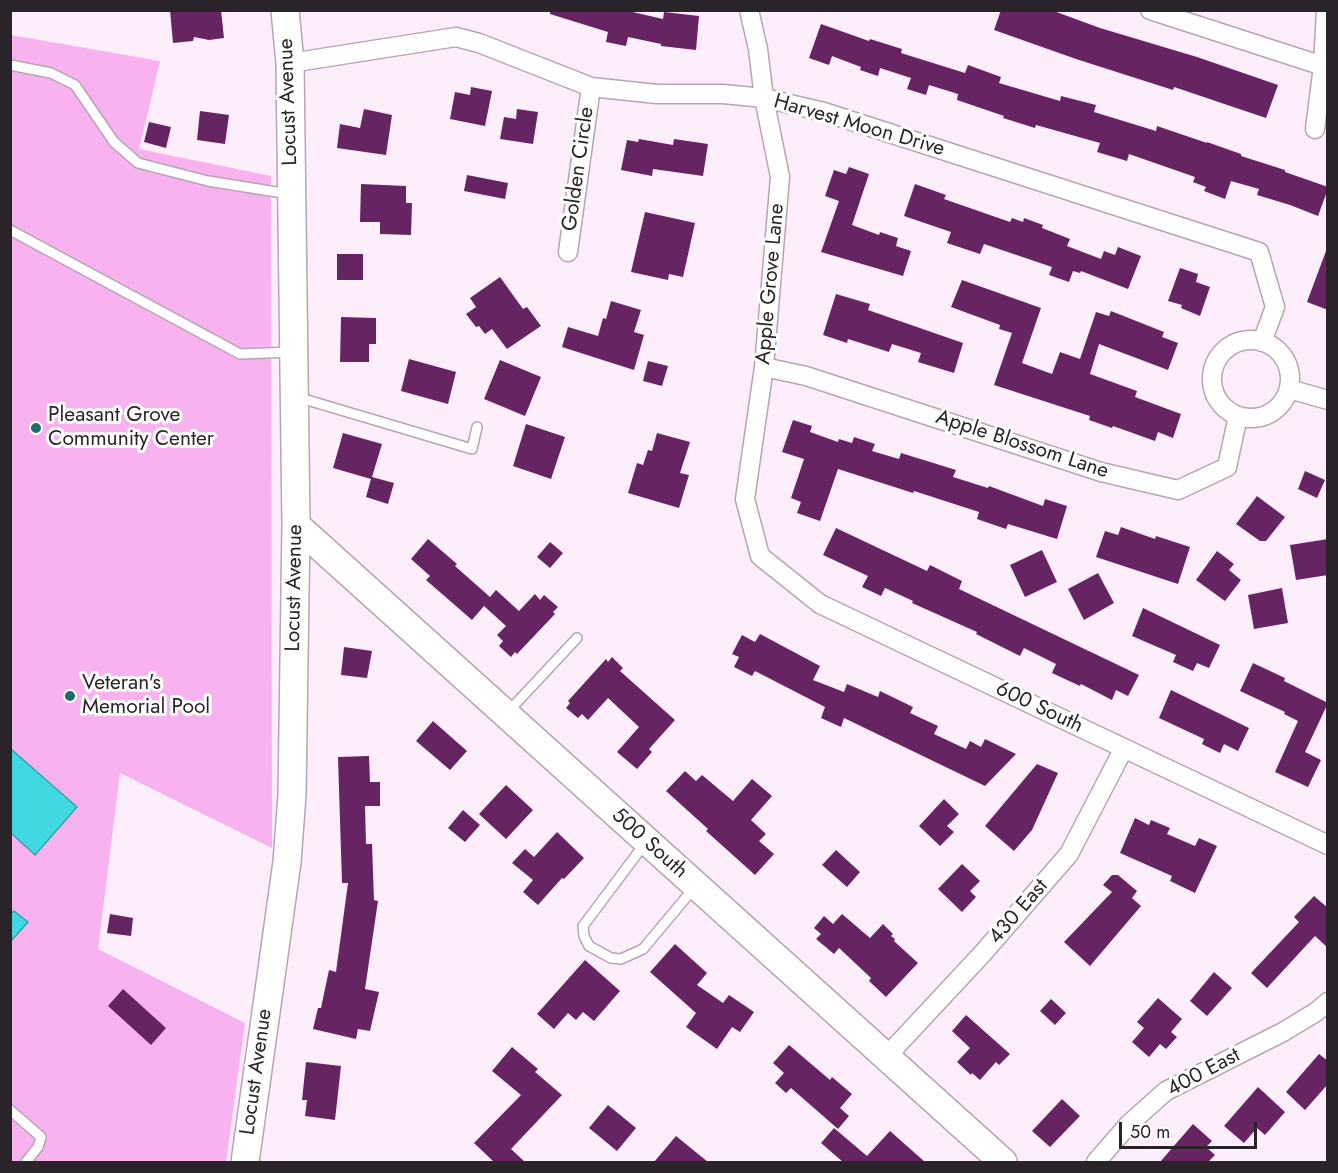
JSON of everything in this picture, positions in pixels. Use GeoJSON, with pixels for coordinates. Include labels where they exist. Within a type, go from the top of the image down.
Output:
{"type":"FeatureCollection","features":[{"type":"Feature","properties":{"kind":"street","name":"Locust Avenue"},"geometry":{"type":"LineString","coordinates":[[245,1162],[287,862],[292,795],[296,525],[290,63],[285,10]]}},
{"type":"Feature","properties":{"kind":"street","name":"Apple Grove Lane"},"geometry":{"type":"LineString","coordinates":[[749,10],[780,177],[764,367],[744,499],[760,556]]}},
{"type":"Feature","properties":{"kind":"street"},"geometry":{"type":"LineString","coordinates":[[1150,10],[1323,66]]}},
{"type":"Feature","properties":{"kind":"street"},"geometry":{"type":"LineString","coordinates":[[1315,129],[1323,66],[1326,10]]}},
{"type":"Feature","properties":{"kind":"street","name":"Harvest Moon Drive"},"geometry":{"type":"LineString","coordinates":[[290,63],[456,37],[479,43],[591,87],[657,94],[723,94],[764,98],[824,112],[1259,252],[1275,307],[1262,342]]}},
{"type":"Feature","properties":{"kind":"street","name":"Golden Circle"},"geometry":{"type":"LineString","coordinates":[[568,252],[591,87]]}},
{"type":"Feature","properties":{"kind":"street"},"geometry":{"type":"LineString","coordinates":[[1250,340],[1262,342],[1278,351],[1284,358],[1288,368],[1289,389],[1284,401],[1275,410],[1257,417],[1238,417],[1227,411],[1213,391],[1211,379],[1213,367],[1227,347],[1250,340]]}},
{"type":"Feature","properties":{"kind":"street","name":"Apple Blossom Lane"},"geometry":{"type":"LineString","coordinates":[[764,367],[806,376],[1101,472],[1178,490],[1227,467],[1238,417]]}},
{"type":"Feature","properties":{"kind":"street"},"geometry":{"type":"LineString","coordinates":[[1289,389],[1328,400]]}},
{"type":"Feature","properties":{"kind":"street","name":"500 South"},"geometry":{"type":"LineString","coordinates":[[296,525],[886,1057],[998,1161]]}},
{"type":"Feature","properties":{"kind":"street","name":"600 South"},"geometry":{"type":"LineString","coordinates":[[760,556],[820,604],[1328,845]]}},
{"type":"Feature","properties":{"kind":"street","name":"430 East"},"geometry":{"type":"LineString","coordinates":[[886,1057],[983,953],[1070,854],[1124,748]]}},
{"type":"Feature","properties":{"kind":"street","name":"400 East"},"geometry":{"type":"LineString","coordinates":[[1096,1162],[1129,1124],[1166,1091],[1283,1032],[1328,1002]]}},
{"type":"Feature","properties":{"kind":"lane"},"geometry":{"type":"LineString","coordinates":[[10,65],[51,73],[75,85],[114,142],[138,163],[208,181],[292,194]]}},
{"type":"Feature","properties":{"kind":"lane"},"geometry":{"type":"LineString","coordinates":[[10,230],[240,354],[294,352]]}},
{"type":"Feature","properties":{"kind":"lane"},"geometry":{"type":"LineString","coordinates":[[294,397],[472,449],[477,427]]}},
{"type":"Feature","properties":{"kind":"lane"},"geometry":{"type":"LineString","coordinates":[[506,715],[577,638]]}},
{"type":"Feature","properties":{"kind":"lane"},"geometry":{"type":"LineString","coordinates":[[647,842],[583,926],[584,936],[590,946],[611,958],[621,959],[643,949],[696,886]]}},
{"type":"Feature","properties":{"kind":"lane"},"geometry":{"type":"LineString","coordinates":[[10,1110],[41,1137],[38,1147],[26,1162]]}},
{"type":"Feature","properties":{"kind":"shaded area"},"geometry":{"type":"Polygon","coordinates":[[[11,35],[160,61],[139,149],[271,176],[272,848],[120,773],[98,949],[245,1023],[226,1162],[11,1162],[11,35]]]}},
{"type":"Feature","properties":{"kind":"water"},"geometry":{"type":"Polygon","coordinates":[[[11,749],[77,807],[35,855],[11,833],[11,749]]]}},
{"type":"Feature","properties":{"kind":"water"},"geometry":{"type":"Polygon","coordinates":[[[14,911],[28,922],[12,940],[10,915],[14,911]]]}},
{"type":"Feature","properties":{"kind":"building"},"geometry":{"type":"Polygon","coordinates":[[[170,10],[221,10],[224,38],[209,40],[194,37],[193,41],[173,43],[170,10]]]}},
{"type":"Feature","properties":{"kind":"building"},"geometry":{"type":"Polygon","coordinates":[[[550,10],[624,10],[663,19],[664,12],[699,16],[696,50],[661,46],[661,44],[628,37],[626,46],[606,42],[608,32],[550,14],[550,10]]]}},
{"type":"Feature","properties":{"kind":"building"},"geometry":{"type":"Polygon","coordinates":[[[1001,10],[1051,10],[1278,85],[1266,118],[1174,87],[1173,90],[1076,59],[994,30],[1001,10]]]}},
{"type":"Feature","properties":{"kind":"building"},"geometry":{"type":"Polygon","coordinates":[[[821,24],[869,41],[870,39],[902,49],[901,53],[965,73],[968,65],[1001,77],[999,83],[1060,101],[1061,96],[1096,105],[1094,112],[1156,131],[1157,126],[1207,142],[1285,170],[1285,172],[1328,187],[1328,189],[1318,216],[1257,195],[1259,189],[1231,181],[1225,199],[1204,191],[1206,187],[1193,182],[1195,177],[1129,154],[1127,161],[1097,152],[1100,143],[1003,118],[1004,116],[957,100],[958,94],[929,85],[926,95],[907,89],[911,78],[880,68],[878,76],[832,56],[829,65],[809,58],[821,24]]]}},
{"type":"Feature","properties":{"kind":"building"},"geometry":{"type":"Polygon","coordinates":[[[471,87],[492,91],[485,126],[450,119],[455,92],[470,95],[471,87]]]}},
{"type":"Feature","properties":{"kind":"building"},"geometry":{"type":"Polygon","coordinates":[[[364,109],[392,115],[386,155],[337,148],[340,124],[360,128],[364,109]]]}},
{"type":"Feature","properties":{"kind":"building"},"geometry":{"type":"Polygon","coordinates":[[[517,109],[538,112],[533,144],[500,139],[504,117],[516,119],[517,109]]]}},
{"type":"Feature","properties":{"kind":"building"},"geometry":{"type":"Polygon","coordinates":[[[200,111],[229,115],[225,144],[197,140],[200,111]]]}},
{"type":"Feature","properties":{"kind":"building"},"geometry":{"type":"Polygon","coordinates":[[[149,122],[171,127],[166,148],[144,142],[149,122]]]}},
{"type":"Feature","properties":{"kind":"building"},"geometry":{"type":"Polygon","coordinates":[[[639,139],[673,145],[674,139],[708,144],[703,176],[653,169],[652,176],[621,170],[627,140],[638,142],[639,139]]]}},
{"type":"Feature","properties":{"kind":"building"},"geometry":{"type":"Polygon","coordinates":[[[849,167],[869,174],[852,225],[879,235],[880,232],[898,238],[896,246],[911,251],[903,276],[821,252],[839,201],[825,196],[834,170],[846,174],[849,167]]]}},
{"type":"Feature","properties":{"kind":"building"},"geometry":{"type":"Polygon","coordinates":[[[467,175],[508,183],[505,199],[464,191],[467,175]]]}},
{"type":"Feature","properties":{"kind":"building"},"geometry":{"type":"Polygon","coordinates":[[[361,184],[406,186],[406,203],[412,203],[411,235],[380,234],[380,222],[360,222],[361,184]]]}},
{"type":"Feature","properties":{"kind":"building"},"geometry":{"type":"Polygon","coordinates":[[[915,184],[946,195],[944,199],[1010,222],[1012,218],[1023,222],[1024,218],[1043,225],[1042,228],[1070,239],[1067,246],[1101,259],[1104,251],[1115,255],[1118,247],[1141,256],[1128,289],[1081,271],[1080,273],[1073,271],[1069,282],[1049,275],[1052,267],[984,244],[980,254],[947,243],[951,232],[904,216],[915,184]]]}},
{"type":"Feature","properties":{"kind":"building"},"geometry":{"type":"Polygon","coordinates":[[[645,212],[695,223],[683,277],[669,274],[668,280],[631,272],[645,212]]]}},
{"type":"Feature","properties":{"kind":"building"},"geometry":{"type":"Polygon","coordinates":[[[1326,251],[1328,251],[1328,310],[1307,302],[1326,251]]]}},
{"type":"Feature","properties":{"kind":"building"},"geometry":{"type":"Polygon","coordinates":[[[337,254],[363,254],[363,280],[337,280],[337,254]]]}},
{"type":"Feature","properties":{"kind":"building"},"geometry":{"type":"Polygon","coordinates":[[[1180,268],[1198,274],[1196,282],[1210,287],[1200,316],[1181,308],[1182,305],[1168,301],[1180,268]]]}},
{"type":"Feature","properties":{"kind":"building"},"geometry":{"type":"Polygon","coordinates":[[[500,277],[523,309],[527,307],[541,326],[507,349],[492,329],[485,334],[466,314],[476,307],[470,298],[500,277]]]}},
{"type":"Feature","properties":{"kind":"building"},"geometry":{"type":"Polygon","coordinates":[[[962,280],[1041,308],[1022,363],[1052,374],[1060,352],[1080,359],[1096,312],[1109,316],[1111,311],[1164,332],[1162,337],[1178,343],[1168,370],[1099,344],[1090,374],[1137,391],[1135,397],[1181,414],[1173,438],[1158,432],[1155,441],[1089,420],[1090,416],[994,385],[1012,333],[999,329],[1000,325],[951,307],[962,280]]]}},
{"type":"Feature","properties":{"kind":"building"},"geometry":{"type":"Polygon","coordinates":[[[836,294],[870,304],[868,310],[963,343],[954,373],[918,362],[921,353],[892,344],[889,352],[848,339],[847,343],[823,335],[836,294]]]}},
{"type":"Feature","properties":{"kind":"building"},"geometry":{"type":"Polygon","coordinates":[[[611,301],[641,310],[634,332],[644,335],[634,370],[562,347],[568,327],[598,336],[611,301]]]}},
{"type":"Feature","properties":{"kind":"building"},"geometry":{"type":"Polygon","coordinates":[[[341,317],[376,318],[376,344],[369,344],[369,362],[340,362],[341,317]]]}},
{"type":"Feature","properties":{"kind":"building"},"geometry":{"type":"Polygon","coordinates":[[[409,359],[456,372],[448,404],[401,391],[409,359]]]}},
{"type":"Feature","properties":{"kind":"building"},"geometry":{"type":"Polygon","coordinates":[[[500,360],[541,377],[525,416],[484,399],[500,360]]]}},
{"type":"Feature","properties":{"kind":"building"},"geometry":{"type":"Polygon","coordinates":[[[648,361],[668,366],[662,386],[643,381],[648,361]]]}},
{"type":"Feature","properties":{"kind":"building"},"geometry":{"type":"Polygon","coordinates":[[[793,420],[812,426],[810,432],[838,442],[839,439],[852,443],[854,437],[875,444],[872,451],[899,459],[901,453],[956,470],[953,477],[988,488],[989,486],[1043,506],[1045,499],[1067,506],[1057,539],[1008,524],[1006,529],[977,519],[979,512],[838,469],[820,521],[797,513],[801,502],[791,498],[804,459],[782,452],[793,420]]]}},
{"type":"Feature","properties":{"kind":"building"},"geometry":{"type":"Polygon","coordinates":[[[526,424],[565,437],[551,479],[513,466],[526,424]]]}},
{"type":"Feature","properties":{"kind":"building"},"geometry":{"type":"Polygon","coordinates":[[[343,433],[382,444],[372,477],[394,483],[388,504],[366,497],[371,479],[333,468],[343,433]]]}},
{"type":"Feature","properties":{"kind":"building"},"geometry":{"type":"Polygon","coordinates":[[[657,433],[690,442],[680,473],[689,475],[679,508],[628,493],[637,463],[643,465],[648,450],[652,451],[657,433]]]}},
{"type":"Feature","properties":{"kind":"building"},"geometry":{"type":"Polygon","coordinates":[[[1305,471],[1325,480],[1317,498],[1298,489],[1305,471]]]}},
{"type":"Feature","properties":{"kind":"building"},"geometry":{"type":"Polygon","coordinates":[[[1257,496],[1285,517],[1266,541],[1260,541],[1236,524],[1257,496]]]}},
{"type":"Feature","properties":{"kind":"building"},"geometry":{"type":"Polygon","coordinates":[[[1121,527],[1155,539],[1156,536],[1190,547],[1178,584],[1096,557],[1105,531],[1118,535],[1121,527]]]}},
{"type":"Feature","properties":{"kind":"building"},"geometry":{"type":"Polygon","coordinates":[[[836,528],[927,571],[930,565],[962,581],[959,589],[1139,675],[1128,696],[1116,690],[1112,700],[1081,684],[1080,686],[1052,673],[1056,664],[1024,648],[1020,656],[976,634],[977,632],[912,603],[913,601],[885,588],[881,596],[862,587],[868,576],[823,555],[836,528]]]}},
{"type":"Feature","properties":{"kind":"building"},"geometry":{"type":"Polygon","coordinates":[[[428,539],[490,597],[496,590],[519,611],[535,594],[540,600],[544,595],[558,607],[553,612],[555,614],[517,654],[515,652],[511,657],[499,646],[503,641],[497,635],[506,626],[484,606],[472,620],[426,580],[430,576],[411,559],[428,539]]]}},
{"type":"Feature","properties":{"kind":"building"},"geometry":{"type":"Polygon","coordinates":[[[1328,539],[1328,575],[1296,580],[1290,545],[1328,539]]]}},
{"type":"Feature","properties":{"kind":"building"},"geometry":{"type":"Polygon","coordinates":[[[550,542],[563,553],[550,568],[537,557],[550,542]]]}},
{"type":"Feature","properties":{"kind":"building"},"geometry":{"type":"Polygon","coordinates":[[[1042,550],[1057,582],[1025,597],[1010,565],[1042,550]]]}},
{"type":"Feature","properties":{"kind":"building"},"geometry":{"type":"Polygon","coordinates":[[[1217,551],[1234,564],[1229,570],[1241,580],[1225,601],[1196,580],[1217,551]]]}},
{"type":"Feature","properties":{"kind":"building"},"geometry":{"type":"Polygon","coordinates":[[[1098,573],[1114,603],[1084,620],[1068,589],[1098,573]]]}},
{"type":"Feature","properties":{"kind":"building"},"geometry":{"type":"Polygon","coordinates":[[[1282,588],[1288,623],[1254,629],[1248,595],[1282,588]]]}},
{"type":"Feature","properties":{"kind":"building"},"geometry":{"type":"Polygon","coordinates":[[[1143,608],[1220,645],[1209,668],[1197,663],[1193,671],[1173,662],[1176,655],[1132,636],[1143,608]]]}},
{"type":"Feature","properties":{"kind":"building"},"geometry":{"type":"Polygon","coordinates":[[[760,634],[820,666],[813,680],[844,692],[847,684],[878,697],[880,691],[913,707],[910,713],[938,726],[934,734],[966,749],[970,741],[981,747],[985,739],[1016,754],[985,786],[844,718],[841,727],[821,718],[825,707],[755,671],[752,676],[734,667],[739,657],[732,654],[742,635],[755,642],[760,634]]]}},
{"type":"Feature","properties":{"kind":"building"},"geometry":{"type":"Polygon","coordinates":[[[344,647],[372,651],[367,678],[341,675],[344,647]]]}},
{"type":"Feature","properties":{"kind":"building"},"geometry":{"type":"Polygon","coordinates":[[[612,657],[623,668],[620,671],[675,720],[649,749],[652,752],[637,769],[617,752],[639,727],[608,698],[588,720],[582,714],[578,718],[566,708],[570,703],[568,701],[606,659],[608,662],[612,657]]]}},
{"type":"Feature","properties":{"kind":"building"},"geometry":{"type":"Polygon","coordinates":[[[1253,663],[1285,678],[1284,681],[1328,703],[1305,752],[1321,760],[1308,787],[1275,772],[1298,721],[1284,714],[1285,712],[1240,691],[1253,663]]]}},
{"type":"Feature","properties":{"kind":"building"},"geometry":{"type":"Polygon","coordinates":[[[1171,690],[1249,728],[1238,751],[1224,744],[1220,753],[1202,744],[1204,739],[1159,718],[1171,690]]]}},
{"type":"Feature","properties":{"kind":"building"},"geometry":{"type":"Polygon","coordinates":[[[433,721],[467,751],[450,770],[416,741],[433,721]]]}},
{"type":"Feature","properties":{"kind":"building"},"geometry":{"type":"Polygon","coordinates":[[[369,756],[370,782],[380,782],[380,806],[365,806],[366,844],[372,844],[374,900],[378,901],[365,989],[379,992],[370,1031],[358,1029],[356,1039],[313,1029],[318,1008],[321,1008],[329,970],[336,972],[348,883],[342,883],[338,757],[369,756]]]}},
{"type":"Feature","properties":{"kind":"building"},"geometry":{"type":"Polygon","coordinates":[[[1037,764],[1058,773],[1032,830],[1014,851],[985,826],[1037,764]]]}},
{"type":"Feature","properties":{"kind":"building"},"geometry":{"type":"Polygon","coordinates":[[[685,771],[696,781],[702,775],[733,801],[752,779],[772,796],[751,820],[766,834],[759,841],[774,854],[755,875],[666,791],[685,771]]]}},
{"type":"Feature","properties":{"kind":"building"},"geometry":{"type":"Polygon","coordinates":[[[506,785],[533,810],[506,839],[479,814],[506,785]]]}},
{"type":"Feature","properties":{"kind":"building"},"geometry":{"type":"Polygon","coordinates":[[[944,799],[959,814],[947,826],[954,832],[940,846],[919,826],[944,799]]]}},
{"type":"Feature","properties":{"kind":"building"},"geometry":{"type":"Polygon","coordinates":[[[463,810],[480,825],[465,842],[448,828],[463,810]]]}},
{"type":"Feature","properties":{"kind":"building"},"geometry":{"type":"Polygon","coordinates":[[[1135,818],[1149,825],[1151,820],[1170,828],[1167,834],[1195,846],[1199,838],[1217,846],[1195,893],[1170,881],[1172,876],[1120,853],[1135,818]]]}},
{"type":"Feature","properties":{"kind":"building"},"geometry":{"type":"Polygon","coordinates":[[[557,832],[584,858],[538,905],[523,892],[533,880],[512,863],[525,849],[534,857],[557,832]]]}},
{"type":"Feature","properties":{"kind":"building"},"geometry":{"type":"Polygon","coordinates":[[[836,850],[860,872],[847,887],[822,865],[836,850]]]}},
{"type":"Feature","properties":{"kind":"building"},"geometry":{"type":"Polygon","coordinates":[[[962,864],[980,881],[970,891],[976,897],[962,912],[938,889],[962,864]]]}},
{"type":"Feature","properties":{"kind":"building"},"geometry":{"type":"Polygon","coordinates":[[[1112,875],[1118,875],[1137,891],[1132,898],[1141,906],[1090,966],[1064,942],[1112,892],[1103,885],[1112,875]]]}},
{"type":"Feature","properties":{"kind":"building"},"geometry":{"type":"Polygon","coordinates":[[[1314,896],[1328,908],[1328,948],[1315,936],[1267,988],[1251,973],[1299,922],[1294,917],[1314,896]]]}},
{"type":"Feature","properties":{"kind":"building"},"geometry":{"type":"Polygon","coordinates":[[[110,914],[133,918],[131,936],[107,933],[110,914]]]}},
{"type":"Feature","properties":{"kind":"building"},"geometry":{"type":"Polygon","coordinates":[[[842,914],[870,938],[883,924],[893,934],[891,936],[895,939],[894,941],[918,963],[886,997],[869,981],[871,978],[839,948],[834,954],[816,939],[821,934],[814,928],[824,916],[833,924],[842,914]]]}},
{"type":"Feature","properties":{"kind":"building"},"geometry":{"type":"Polygon","coordinates":[[[675,944],[707,973],[697,985],[723,1003],[729,995],[754,1012],[740,1032],[732,1027],[717,1049],[686,1027],[696,1013],[650,972],[675,944]]]}},
{"type":"Feature","properties":{"kind":"building"},"geometry":{"type":"Polygon","coordinates":[[[585,960],[620,991],[594,1021],[583,1012],[576,1020],[568,1013],[554,1029],[537,1014],[585,960]]]}},
{"type":"Feature","properties":{"kind":"building"},"geometry":{"type":"Polygon","coordinates":[[[1214,972],[1232,988],[1207,1016],[1190,1001],[1214,972]]]}},
{"type":"Feature","properties":{"kind":"building"},"geometry":{"type":"Polygon","coordinates":[[[123,989],[166,1028],[151,1045],[108,1006],[123,989]]]}},
{"type":"Feature","properties":{"kind":"building"},"geometry":{"type":"Polygon","coordinates":[[[1158,998],[1182,1019],[1171,1032],[1177,1037],[1166,1049],[1160,1044],[1149,1057],[1132,1042],[1144,1028],[1137,1022],[1158,998]]]}},
{"type":"Feature","properties":{"kind":"building"},"geometry":{"type":"Polygon","coordinates":[[[1051,999],[1066,1013],[1055,1025],[1040,1011],[1051,999]]]}},
{"type":"Feature","properties":{"kind":"building"},"geometry":{"type":"Polygon","coordinates":[[[966,1015],[1010,1054],[999,1065],[996,1062],[980,1080],[957,1062],[970,1048],[952,1031],[966,1015]]]}},
{"type":"Feature","properties":{"kind":"building"},"geometry":{"type":"Polygon","coordinates":[[[789,1045],[830,1080],[832,1077],[852,1094],[840,1108],[849,1116],[838,1129],[791,1088],[786,1093],[775,1083],[784,1073],[773,1063],[789,1045]]]}},
{"type":"Feature","properties":{"kind":"building"},"geometry":{"type":"Polygon","coordinates":[[[512,1047],[538,1069],[535,1072],[562,1095],[511,1149],[525,1162],[494,1162],[474,1143],[521,1095],[492,1071],[512,1047]]]}},
{"type":"Feature","properties":{"kind":"building"},"geometry":{"type":"Polygon","coordinates":[[[1319,1054],[1328,1061],[1328,1084],[1305,1110],[1286,1092],[1319,1054]]]}},
{"type":"Feature","properties":{"kind":"building"},"geometry":{"type":"Polygon","coordinates":[[[306,1062],[341,1066],[335,1120],[305,1116],[307,1100],[302,1100],[306,1062]]]}},
{"type":"Feature","properties":{"kind":"building"},"geometry":{"type":"Polygon","coordinates":[[[1258,1087],[1285,1112],[1265,1135],[1257,1128],[1244,1143],[1224,1126],[1258,1087]]]}},
{"type":"Feature","properties":{"kind":"building"},"geometry":{"type":"Polygon","coordinates":[[[1062,1099],[1080,1116],[1050,1147],[1032,1131],[1062,1099]]]}},
{"type":"Feature","properties":{"kind":"building"},"geometry":{"type":"Polygon","coordinates":[[[608,1105],[636,1128],[617,1151],[589,1128],[608,1105]]]}},
{"type":"Feature","properties":{"kind":"building"},"geometry":{"type":"Polygon","coordinates":[[[1193,1124],[1212,1141],[1206,1147],[1215,1155],[1208,1162],[1160,1162],[1193,1124]]]}},
{"type":"Feature","properties":{"kind":"building"},"geometry":{"type":"Polygon","coordinates":[[[834,1128],[867,1156],[890,1131],[925,1162],[843,1162],[821,1143],[834,1128]]]}},
{"type":"Feature","properties":{"kind":"building"},"geometry":{"type":"Polygon","coordinates":[[[676,1136],[708,1162],[654,1162],[676,1136]]]}},
{"type":"Feature","properties":{"kind":"place","name":"Pleasant Grove Community Center"},"geometry":{"type":"Point","coordinates":[36,428]}},
{"type":"Feature","properties":{"kind":"place","name":"Veteran's Memorial Pool"},"geometry":{"type":"Point","coordinates":[70,696]}}]}
